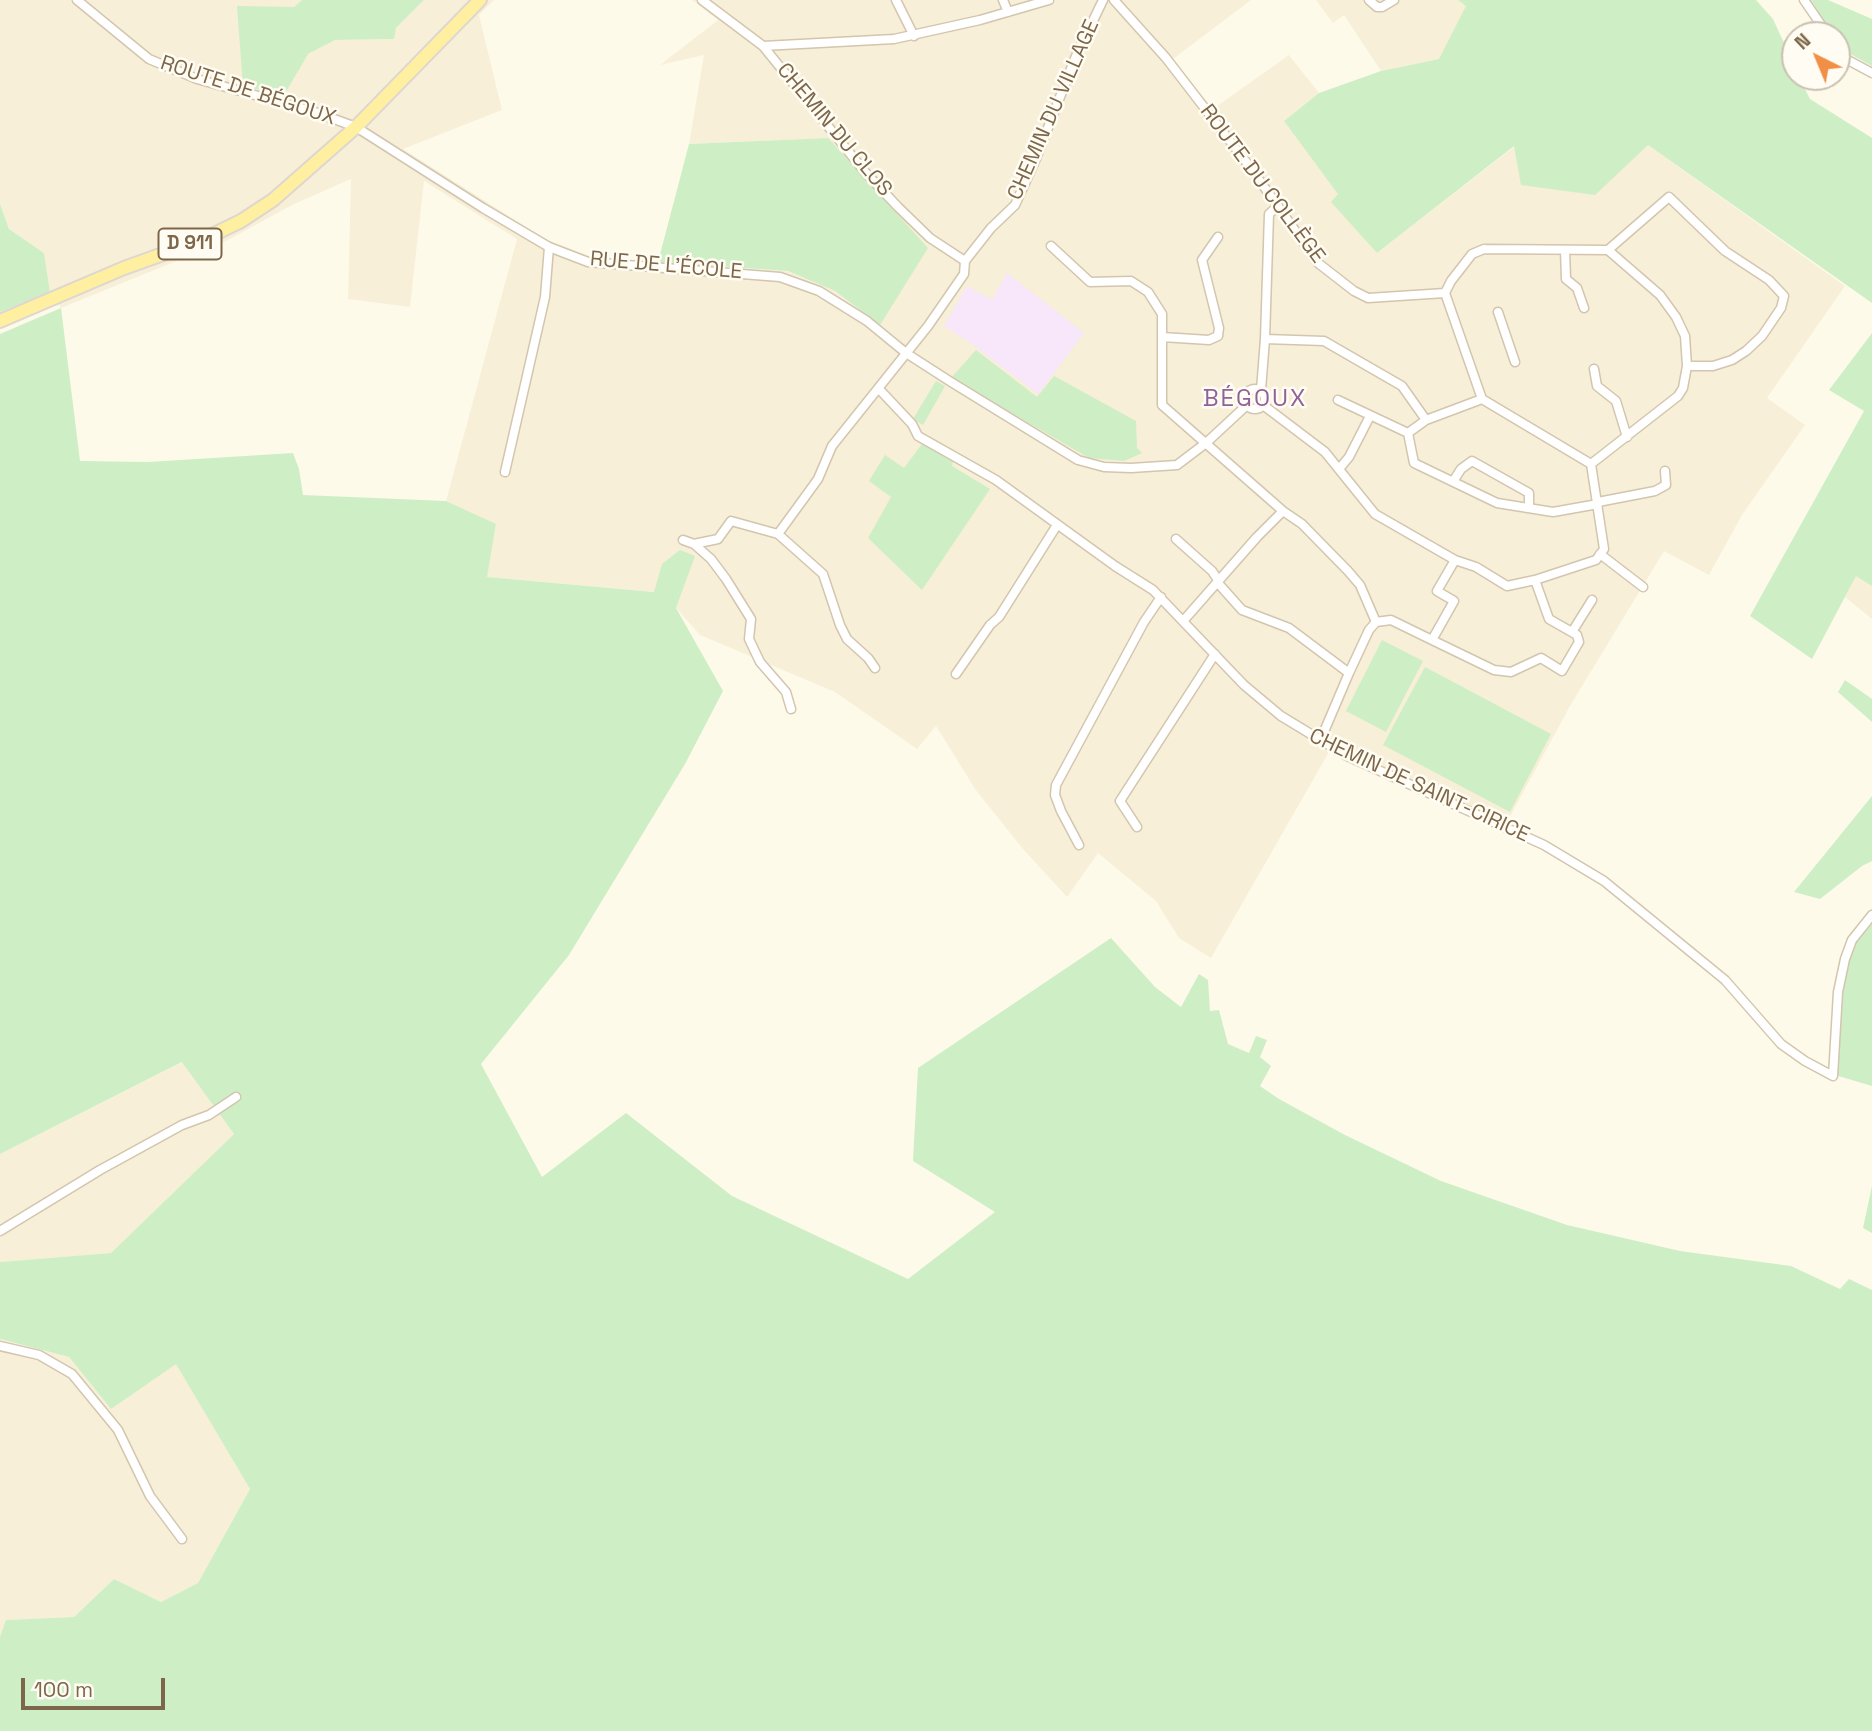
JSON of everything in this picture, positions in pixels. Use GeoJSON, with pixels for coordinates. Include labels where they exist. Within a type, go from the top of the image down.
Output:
{"type":"FeatureCollection","features":[{"type":"Feature","properties":{"kind":"main road","name":"D 911"},"geometry":{"type":"LineString","coordinates":[[0,321],[124,268],[202,240],[241,220],[291,187],[356,127],[480,0]]}},
{"type":"Feature","properties":{"kind":"street","name":"ROUTE DE BÉGOUX"},"geometry":{"type":"LineString","coordinates":[[77,0],[149,59],[197,79],[312,111],[356,127]]}},
{"type":"Feature","properties":{"kind":"street","name":"CHEMIN DU CLOS"},"geometry":{"type":"LineString","coordinates":[[702,0],[763,46],[865,172],[930,238],[965,261]]}},
{"type":"Feature","properties":{"kind":"street"},"geometry":{"type":"LineString","coordinates":[[897,0],[914,36]]}},
{"type":"Feature","properties":{"kind":"street"},"geometry":{"type":"LineString","coordinates":[[1003,0],[1008,12]]}},
{"type":"Feature","properties":{"kind":"street"},"geometry":{"type":"LineString","coordinates":[[763,46],[914,36],[1049,0]]}},
{"type":"Feature","properties":{"kind":"street","name":"CHEMIN DU VILLAGE"},"geometry":{"type":"LineString","coordinates":[[778,534],[818,479],[832,446],[928,327],[964,274],[965,261],[991,228],[1015,205],[1076,56],[1103,0]]}},
{"type":"Feature","properties":{"kind":"street","name":"ROUTE DU COLLÈGE"},"geometry":{"type":"LineString","coordinates":[[1115,0],[1166,58],[1318,263],[1354,291],[1368,298],[1446,293]]}},
{"type":"Feature","properties":{"kind":"street"},"geometry":{"type":"LineString","coordinates":[[1369,0],[1377,7],[1394,0]]}},
{"type":"Feature","properties":{"kind":"street"},"geometry":{"type":"LineString","coordinates":[[1804,0],[1818,21]]}},
{"type":"Feature","properties":{"kind":"street"},"geometry":{"type":"LineString","coordinates":[[1851,62],[1872,74]]}},
{"type":"Feature","properties":{"kind":"street","name":"RUE DE L'ÉCOLE"},"geometry":{"type":"LineString","coordinates":[[356,127],[548,247],[589,262],[780,277],[819,291],[867,321],[906,353],[1078,460],[1104,467],[1177,465],[1206,443],[1247,405]]}},
{"type":"Feature","properties":{"kind":"street"},"geometry":{"type":"LineString","coordinates":[[1608,250],[1669,197],[1724,251],[1769,280],[1784,296],[1781,308],[1762,336],[1746,351],[1732,360],[1713,366],[1687,366]]}},
{"type":"Feature","properties":{"kind":"street"},"geometry":{"type":"LineString","coordinates":[[1261,390],[1251,389],[1247,392],[1244,396],[1247,405],[1255,409],[1263,405],[1265,400],[1261,390],[1269,214],[1278,206]]}},
{"type":"Feature","properties":{"kind":"street"},"geometry":{"type":"LineString","coordinates":[[1162,337],[1209,340],[1219,336],[1202,260],[1218,237]]}},
{"type":"Feature","properties":{"kind":"street"},"geometry":{"type":"LineString","coordinates":[[1051,246],[1090,282],[1131,281],[1141,286],[1153,298],[1162,314],[1162,405],[1283,512],[1302,524],[1349,571],[1360,585],[1376,622]]}},
{"type":"Feature","properties":{"kind":"street"},"geometry":{"type":"LineString","coordinates":[[505,472],[545,297],[548,247]]}},
{"type":"Feature","properties":{"kind":"street"},"geometry":{"type":"LineString","coordinates":[[1263,405],[1325,452],[1375,514],[1507,586],[1535,580],[1595,560],[1604,549],[1591,464],[1482,399],[1446,293],[1451,281],[1472,254],[1484,249],[1608,250],[1660,295],[1676,317],[1685,336],[1687,366],[1683,388],[1678,396],[1591,464]]}},
{"type":"Feature","properties":{"kind":"street"},"geometry":{"type":"LineString","coordinates":[[1565,250],[1566,279],[1577,288],[1584,308]]}},
{"type":"Feature","properties":{"kind":"street"},"geometry":{"type":"LineString","coordinates":[[1498,312],[1515,362]]}},
{"type":"Feature","properties":{"kind":"street"},"geometry":{"type":"LineString","coordinates":[[1265,339],[1324,341],[1402,386],[1426,420]]}},
{"type":"Feature","properties":{"kind":"street"},"geometry":{"type":"LineString","coordinates":[[1594,369],[1597,386],[1616,401],[1627,437]]}},
{"type":"Feature","properties":{"kind":"street","name":"CHEMIN DE SAINT-CIRICE"},"geometry":{"type":"LineString","coordinates":[[879,388],[912,424],[918,436],[996,480],[1115,566],[1153,590],[1259,699],[1320,741],[1544,845],[1604,881],[1717,973],[1781,1044],[1833,1076],[1838,992],[1845,959],[1852,940],[1872,915]]}},
{"type":"Feature","properties":{"kind":"street"},"geometry":{"type":"LineString","coordinates":[[1408,433],[1426,420],[1482,399]]}},
{"type":"Feature","properties":{"kind":"street"},"geometry":{"type":"LineString","coordinates":[[1338,400],[1408,433]]}},
{"type":"Feature","properties":{"kind":"street"},"geometry":{"type":"LineString","coordinates":[[1339,469],[1349,457],[1370,416]]}},
{"type":"Feature","properties":{"kind":"street"},"geometry":{"type":"LineString","coordinates":[[1408,433],[1414,463],[1497,503],[1553,512],[1655,491],[1666,485],[1665,471]]}},
{"type":"Feature","properties":{"kind":"street"},"geometry":{"type":"LineString","coordinates":[[1454,480],[1461,469],[1472,461],[1529,493],[1529,507]]}},
{"type":"Feature","properties":{"kind":"street"},"geometry":{"type":"LineString","coordinates":[[1184,620],[1283,512]]}},
{"type":"Feature","properties":{"kind":"street"},"geometry":{"type":"LineString","coordinates":[[694,544],[718,539],[731,521],[778,534],[822,574],[847,639],[875,668]]}},
{"type":"Feature","properties":{"kind":"street"},"geometry":{"type":"LineString","coordinates":[[956,674],[989,625],[999,617],[1057,524]]}},
{"type":"Feature","properties":{"kind":"street"},"geometry":{"type":"LineString","coordinates":[[1176,539],[1212,571],[1217,581],[1242,610],[1289,628],[1349,673]]}},
{"type":"Feature","properties":{"kind":"street"},"geometry":{"type":"LineString","coordinates":[[683,540],[694,544],[711,559],[726,579],[751,619],[749,639],[760,662],[786,692],[790,709]]}},
{"type":"Feature","properties":{"kind":"street"},"geometry":{"type":"LineString","coordinates":[[1600,554],[1643,587]]}},
{"type":"Feature","properties":{"kind":"street"},"geometry":{"type":"LineString","coordinates":[[1432,640],[1454,601],[1437,591],[1455,560]]}},
{"type":"Feature","properties":{"kind":"street"},"geometry":{"type":"LineString","coordinates":[[1320,741],[1369,630],[1376,622],[1391,620],[1494,670],[1511,672],[1541,658],[1562,671],[1579,642],[1577,635],[1549,619],[1535,580]]}},
{"type":"Feature","properties":{"kind":"street"},"geometry":{"type":"LineString","coordinates":[[1079,845],[1061,811],[1055,795],[1056,785],[1144,622],[1161,597]]}},
{"type":"Feature","properties":{"kind":"street"},"geometry":{"type":"LineString","coordinates":[[1572,632],[1592,600]]}},
{"type":"Feature","properties":{"kind":"street"},"geometry":{"type":"LineString","coordinates":[[1137,827],[1120,801],[1215,654]]}},
{"type":"Feature","properties":{"kind":"street"},"geometry":{"type":"LineString","coordinates":[[0,1231],[100,1170],[182,1125],[209,1115],[236,1097]]}},
{"type":"Feature","properties":{"kind":"street"},"geometry":{"type":"LineString","coordinates":[[0,1346],[39,1355],[74,1376],[118,1430],[150,1496],[182,1539]]}},
{"type":"Feature","properties":{"kind":"shaded area"},"geometry":{"type":"Polygon","coordinates":[[[0,0],[302,0],[294,7],[237,7],[308,54],[335,40],[393,39],[396,28],[424,0],[494,0],[479,15],[502,110],[403,149],[545,239],[594,258],[788,271],[835,291],[880,325],[828,138],[689,144],[704,55],[660,65],[718,20],[692,0],[1251,0],[1173,59],[1213,109],[1289,55],[1319,93],[1284,121],[1339,194],[1332,202],[1377,253],[1515,146],[1648,145],[1845,286],[1767,398],[1805,425],[1742,515],[1709,575],[1664,551],[1570,706],[1507,822],[1329,752],[1211,958],[1179,938],[1156,901],[1098,853],[1067,897],[1023,849],[975,789],[936,726],[917,749],[835,692],[700,635],[676,608],[694,556],[655,592],[486,577],[496,525],[446,501],[517,239],[424,181],[410,307],[348,299],[351,179],[292,205],[228,240],[61,308],[50,292],[44,253],[9,229],[0,204],[0,0]]]}},
{"type":"Feature","properties":{"kind":"shaded area"},"geometry":{"type":"Polygon","coordinates":[[[1316,0],[1458,0],[1467,6],[1439,59],[1381,71],[1344,15],[1333,23],[1316,0]]]}},
{"type":"Feature","properties":{"kind":"shaded area"},"geometry":{"type":"Polygon","coordinates":[[[1007,273],[1084,333],[1038,394],[944,326],[967,286],[992,300],[1007,273]]]}},
{"type":"Feature","properties":{"kind":"shaded area"},"geometry":{"type":"Polygon","coordinates":[[[1856,575],[1872,586],[1872,619],[1845,597],[1856,575]]]}},
{"type":"Feature","properties":{"kind":"shaded area"},"geometry":{"type":"Polygon","coordinates":[[[183,1062],[234,1134],[111,1253],[0,1262],[0,1154],[183,1062]]]}},
{"type":"Feature","properties":{"kind":"shaded area"},"geometry":{"type":"Polygon","coordinates":[[[0,1339],[69,1357],[111,1409],[176,1363],[250,1489],[198,1583],[161,1602],[114,1579],[74,1617],[6,1620],[0,1637],[0,1339]]]}},
{"type":"Feature","properties":{"kind":"green space"},"geometry":{"type":"Polygon","coordinates":[[[302,0],[424,0],[396,28],[394,39],[335,40],[308,54],[284,95],[243,86],[237,6],[294,7],[302,0]]]}},
{"type":"Feature","properties":{"kind":"green space"},"geometry":{"type":"Polygon","coordinates":[[[1458,0],[1756,0],[1773,19],[1781,36],[1781,91],[1806,91],[1810,99],[1872,138],[1872,303],[1648,145],[1595,195],[1521,185],[1514,146],[1377,253],[1331,202],[1338,194],[1284,121],[1319,93],[1381,71],[1439,59],[1466,6],[1458,0]]]}},
{"type":"Feature","properties":{"kind":"green space"},"geometry":{"type":"Polygon","coordinates":[[[1811,0],[1828,0],[1872,19],[1872,66],[1851,54],[1851,21],[1824,21],[1811,0]]]}},
{"type":"Feature","properties":{"kind":"green space"},"geometry":{"type":"Polygon","coordinates":[[[828,138],[928,248],[880,325],[835,291],[788,271],[658,262],[689,144],[828,138]]]}},
{"type":"Feature","properties":{"kind":"green space"},"geometry":{"type":"Polygon","coordinates":[[[0,204],[9,229],[44,253],[50,292],[0,312],[0,204]]]}},
{"type":"Feature","properties":{"kind":"green space"},"geometry":{"type":"Polygon","coordinates":[[[61,308],[80,461],[148,462],[293,453],[299,469],[303,495],[446,501],[496,524],[487,577],[654,592],[662,564],[680,550],[695,556],[676,608],[723,691],[685,764],[569,955],[481,1064],[542,1177],[626,1113],[732,1196],[908,1279],[995,1212],[913,1161],[918,1068],[1111,938],[1155,987],[1181,1007],[1199,974],[1208,980],[1210,1011],[1219,1010],[1228,1044],[1249,1053],[1256,1036],[1267,1040],[1260,1057],[1271,1066],[1260,1086],[1345,1135],[1441,1181],[1567,1225],[1680,1251],[1791,1266],[1840,1289],[1849,1279],[1872,1290],[1872,1731],[0,1731],[0,1637],[6,1620],[74,1617],[114,1579],[161,1602],[198,1583],[250,1489],[176,1364],[111,1409],[69,1357],[0,1339],[0,1262],[111,1253],[234,1134],[182,1062],[0,1154],[0,334],[61,308]]]}},
{"type":"Feature","properties":{"kind":"green space"},"geometry":{"type":"Polygon","coordinates":[[[1872,333],[1872,586],[1856,576],[1812,659],[1750,616],[1864,411],[1829,390],[1872,333]]]}},
{"type":"Feature","properties":{"kind":"green space"},"geometry":{"type":"Polygon","coordinates":[[[976,350],[1037,397],[1054,376],[1136,421],[1137,448],[1142,453],[1124,461],[1089,458],[951,378],[976,350]]]}},
{"type":"Feature","properties":{"kind":"green space"},"geometry":{"type":"Polygon","coordinates":[[[936,381],[945,386],[923,425],[913,419],[936,381]]]}},
{"type":"Feature","properties":{"kind":"green space"},"geometry":{"type":"Polygon","coordinates":[[[922,444],[990,489],[922,590],[868,538],[891,497],[869,481],[885,455],[904,468],[922,444]]]}},
{"type":"Feature","properties":{"kind":"green space"},"geometry":{"type":"Polygon","coordinates":[[[1382,640],[1423,661],[1386,732],[1346,711],[1382,640]]]}},
{"type":"Feature","properties":{"kind":"green space"},"geometry":{"type":"Polygon","coordinates":[[[1425,667],[1551,734],[1510,812],[1383,745],[1425,667]]]}},
{"type":"Feature","properties":{"kind":"green space"},"geometry":{"type":"Polygon","coordinates":[[[1845,680],[1872,699],[1872,722],[1838,692],[1845,680]]]}},
{"type":"Feature","properties":{"kind":"green space"},"geometry":{"type":"Polygon","coordinates":[[[1872,796],[1872,861],[1820,899],[1794,892],[1872,796]]]}},
{"type":"Feature","properties":{"kind":"green space"},"geometry":{"type":"Polygon","coordinates":[[[1872,909],[1872,1086],[1835,1075],[1844,970],[1866,914],[1872,909]]]}},
{"type":"Feature","properties":{"kind":"green space"},"geometry":{"type":"Polygon","coordinates":[[[1872,1186],[1872,1233],[1863,1228],[1872,1186]]]}},
{"type":"Feature","properties":{"kind":"district","name":"BÉGOUX"},"geometry":{"type":"Point","coordinates":[1255,399]}}]}
